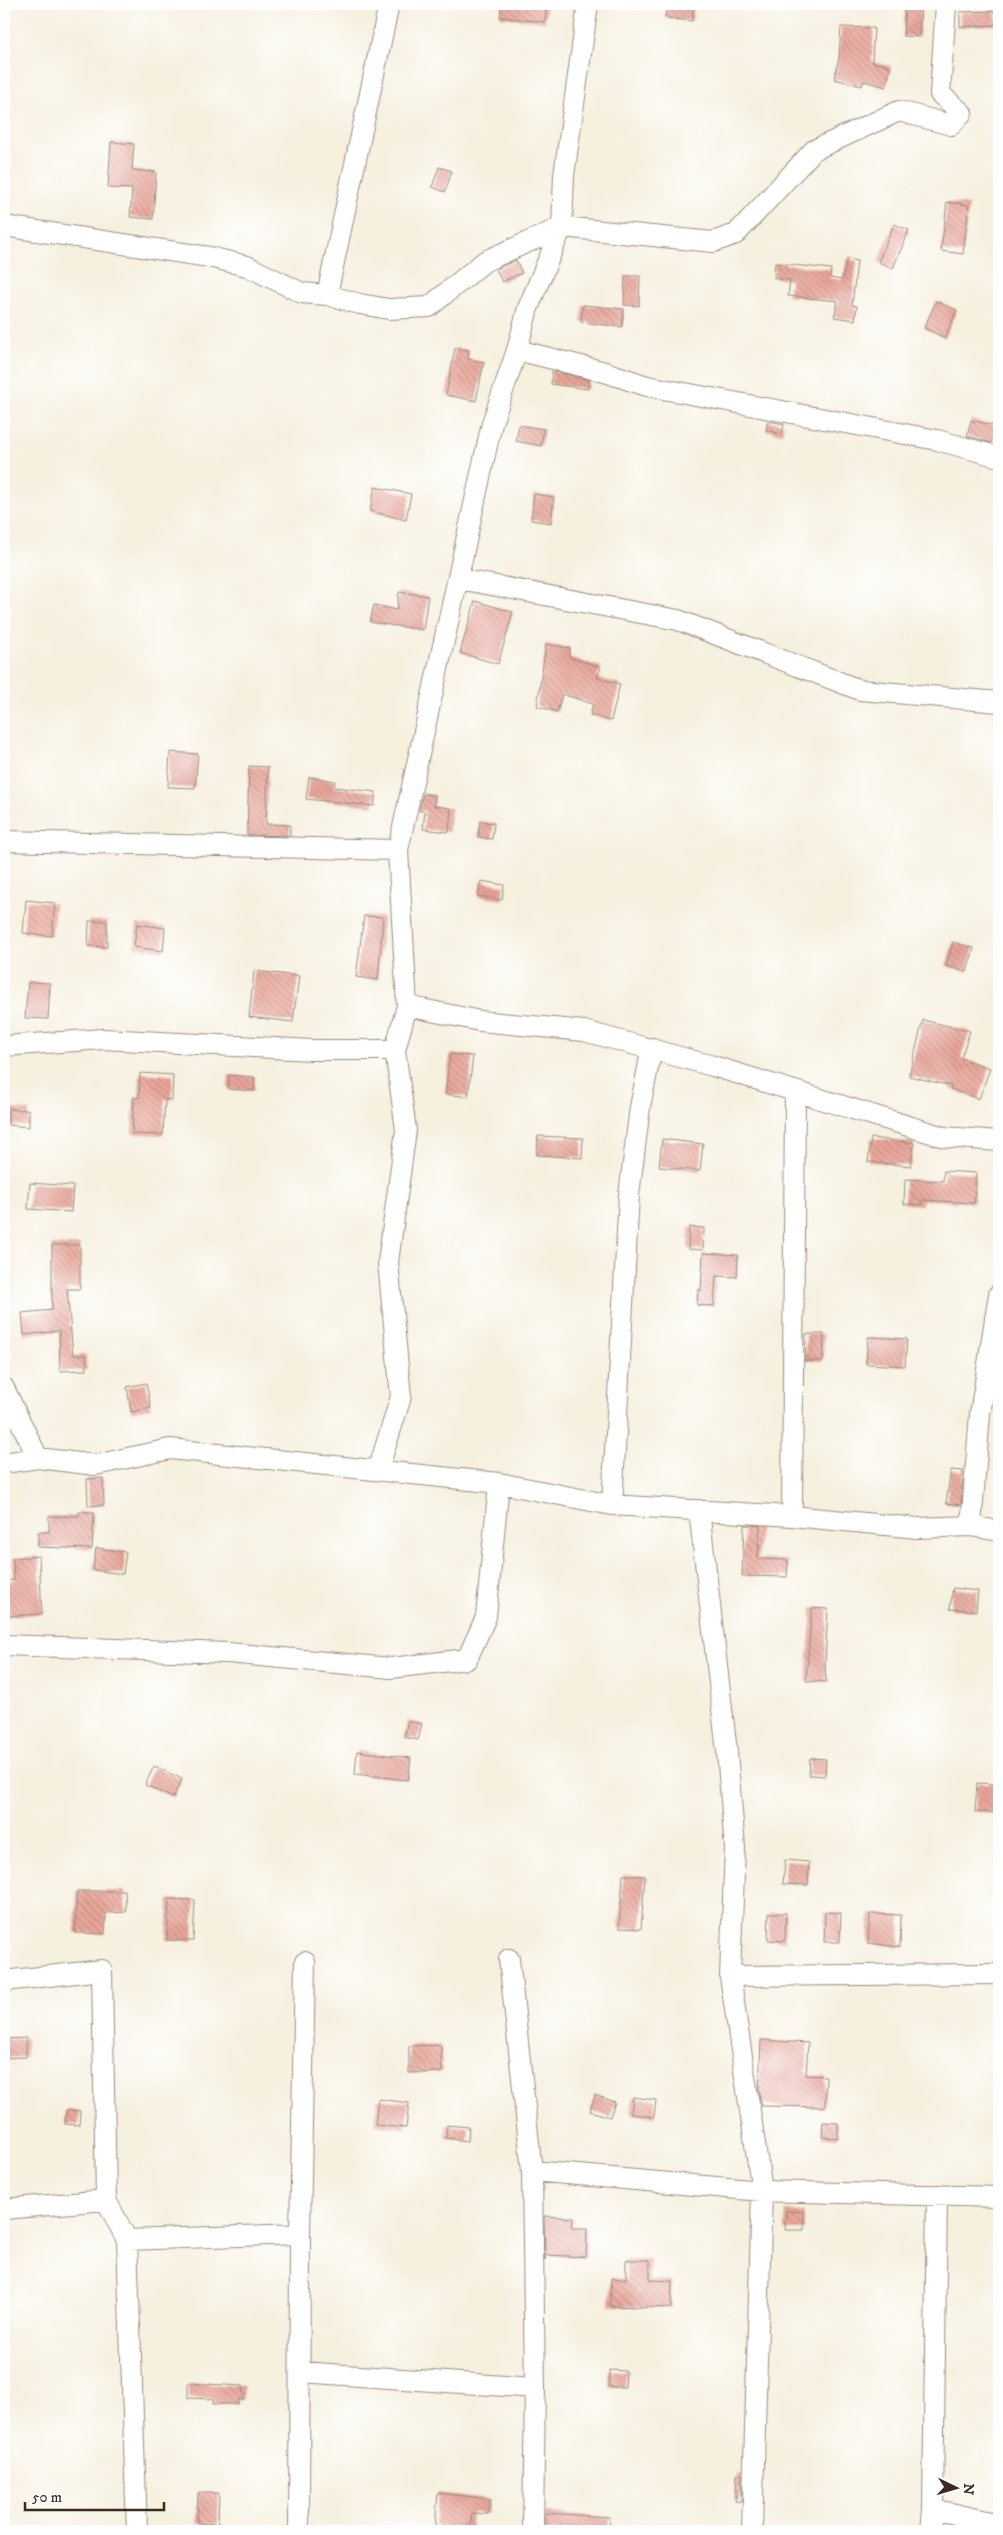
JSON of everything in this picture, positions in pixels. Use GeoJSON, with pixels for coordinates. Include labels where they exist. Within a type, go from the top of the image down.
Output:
{"type":"FeatureCollection","features":[{"type":"Feature","properties":{"kind":"street"},"geometry":{"type":"LineString","coordinates":[[327,295],[389,4]]}},
{"type":"Feature","properties":{"kind":"street"},"geometry":{"type":"LineString","coordinates":[[378,1470],[401,1397],[388,1262],[406,1130],[395,1050],[407,1006],[398,850],[492,423],[517,350],[528,308],[562,227],[564,175],[588,4]]}},
{"type":"Feature","properties":{"kind":"street"},"geometry":{"type":"LineString","coordinates":[[4,226],[209,257],[247,266],[302,293],[327,295],[360,304],[389,309],[429,307],[485,262],[562,227],[713,242],[736,234],[814,150],[899,111],[951,125],[962,113],[940,94],[946,4]]}},
{"type":"Feature","properties":{"kind":"street"},"geometry":{"type":"LineString","coordinates":[[517,350],[605,372],[647,386],[937,440],[999,456]]}},
{"type":"Feature","properties":{"kind":"street"},"geometry":{"type":"LineString","coordinates":[[459,579],[678,620],[860,690],[999,702]]}},
{"type":"Feature","properties":{"kind":"street"},"geometry":{"type":"LineString","coordinates":[[4,841],[398,850]]}},
{"type":"Feature","properties":{"kind":"street"},"geometry":{"type":"LineString","coordinates":[[407,1006],[480,1021],[584,1031],[652,1048],[944,1137],[999,1141]]}},
{"type":"Feature","properties":{"kind":"street"},"geometry":{"type":"LineString","coordinates":[[4,1046],[103,1039],[312,1050],[395,1050]]}},
{"type":"Feature","properties":{"kind":"street"},"geometry":{"type":"LineString","coordinates":[[612,1505],[629,1195],[640,1107],[652,1048]]}},
{"type":"Feature","properties":{"kind":"street"},"geometry":{"type":"LineString","coordinates":[[792,1516],[795,1092]]}},
{"type":"Feature","properties":{"kind":"street"},"geometry":{"type":"LineString","coordinates":[[971,1526],[980,1414],[999,1294]]}},
{"type":"Feature","properties":{"kind":"street"},"geometry":{"type":"LineString","coordinates":[[4,1388],[38,1458]]}},
{"type":"Feature","properties":{"kind":"street"},"geometry":{"type":"LineString","coordinates":[[4,1462],[38,1458],[95,1465],[170,1449],[499,1482],[612,1505],[792,1516],[918,1528],[971,1526],[999,1530]]}},
{"type":"Feature","properties":{"kind":"street"},"geometry":{"type":"LineString","coordinates":[[4,1645],[228,1653],[391,1668],[467,1659],[486,1617],[499,1482]]}},
{"type":"Feature","properties":{"kind":"street"},"geometry":{"type":"LineString","coordinates":[[699,1510],[727,1752],[735,1848],[730,1976],[762,2191],[752,2531]]}},
{"type":"Feature","properties":{"kind":"street"},"geometry":{"type":"LineString","coordinates":[[509,1959],[532,2171],[535,2388],[533,2531]]}},
{"type":"Feature","properties":{"kind":"street"},"geometry":{"type":"LineString","coordinates":[[299,2531],[300,2234],[305,1962]]}},
{"type":"Feature","properties":{"kind":"street"},"geometry":{"type":"LineString","coordinates":[[4,1981],[102,1970],[106,2200],[127,2240],[136,2531]]}},
{"type":"Feature","properties":{"kind":"street"},"geometry":{"type":"LineString","coordinates":[[730,1976],[999,1974]]}},
{"type":"Feature","properties":{"kind":"street"},"geometry":{"type":"LineString","coordinates":[[532,2171],[762,2191],[999,2197]]}},
{"type":"Feature","properties":{"kind":"street"},"geometry":{"type":"LineString","coordinates":[[931,2531],[933,2509],[937,2195]]}},
{"type":"Feature","properties":{"kind":"street"},"geometry":{"type":"LineString","coordinates":[[4,2209],[106,2200]]}},
{"type":"Feature","properties":{"kind":"street"},"geometry":{"type":"LineString","coordinates":[[127,2240],[300,2234]]}},
{"type":"Feature","properties":{"kind":"street"},"geometry":{"type":"LineString","coordinates":[[301,2372],[535,2388]]}},
{"type":"Feature","properties":{"kind":"street"},"geometry":{"type":"LineString","coordinates":[[933,2509],[999,2524]]}},
{"type":"Feature","properties":{"kind":"building"},"geometry":{"type":"Polygon","coordinates":[[[502,4],[547,4],[545,22],[500,17],[502,4]]]}},
{"type":"Feature","properties":{"kind":"building"},"geometry":{"type":"Polygon","coordinates":[[[667,4],[694,4],[692,21],[665,18],[667,4]]]}},
{"type":"Feature","properties":{"kind":"building"},"geometry":{"type":"Polygon","coordinates":[[[905,6],[921,7],[919,37],[903,36],[905,6]]]}},
{"type":"Feature","properties":{"kind":"building"},"geometry":{"type":"Polygon","coordinates":[[[996,11],[996,25],[960,27],[960,12],[996,11]]]}},
{"type":"Feature","properties":{"kind":"building"},"geometry":{"type":"Polygon","coordinates":[[[841,27],[874,28],[872,62],[891,66],[886,87],[864,81],[862,86],[834,79],[839,58],[841,27]]]}},
{"type":"Feature","properties":{"kind":"building"},"geometry":{"type":"Polygon","coordinates":[[[111,142],[134,144],[132,170],[156,172],[153,219],[130,217],[132,189],[108,188],[111,142]]]}},
{"type":"Feature","properties":{"kind":"building"},"geometry":{"type":"Polygon","coordinates":[[[439,167],[452,171],[445,192],[432,187],[439,167]]]}},
{"type":"Feature","properties":{"kind":"building"},"geometry":{"type":"Polygon","coordinates":[[[947,202],[969,205],[963,254],[941,251],[947,202]]]}},
{"type":"Feature","properties":{"kind":"building"},"geometry":{"type":"Polygon","coordinates":[[[894,224],[909,230],[893,268],[878,262],[894,224]]]}},
{"type":"Feature","properties":{"kind":"building"},"geometry":{"type":"Polygon","coordinates":[[[847,259],[857,261],[852,305],[857,306],[855,320],[834,317],[838,301],[788,296],[790,280],[774,278],[775,263],[831,269],[830,278],[842,280],[847,259]]]}},
{"type":"Feature","properties":{"kind":"building"},"geometry":{"type":"Polygon","coordinates":[[[516,260],[522,273],[502,282],[496,269],[516,260]]]}},
{"type":"Feature","properties":{"kind":"building"},"geometry":{"type":"Polygon","coordinates":[[[625,276],[640,276],[639,306],[624,305],[625,276]]]}},
{"type":"Feature","properties":{"kind":"building"},"geometry":{"type":"Polygon","coordinates":[[[936,301],[957,310],[945,338],[924,328],[936,301]]]}},
{"type":"Feature","properties":{"kind":"building"},"geometry":{"type":"Polygon","coordinates":[[[583,305],[624,309],[622,327],[581,322],[583,305]]]}},
{"type":"Feature","properties":{"kind":"building"},"geometry":{"type":"Polygon","coordinates":[[[455,348],[469,350],[468,359],[484,362],[476,401],[446,395],[455,348]]]}},
{"type":"Feature","properties":{"kind":"building"},"geometry":{"type":"Polygon","coordinates":[[[552,371],[589,380],[588,389],[551,384],[552,371]]]}},
{"type":"Feature","properties":{"kind":"building"},"geometry":{"type":"Polygon","coordinates":[[[971,420],[996,426],[991,443],[967,436],[971,420]]]}},
{"type":"Feature","properties":{"kind":"building"},"geometry":{"type":"Polygon","coordinates":[[[768,421],[784,424],[782,434],[766,430],[768,421]]]}},
{"type":"Feature","properties":{"kind":"building"},"geometry":{"type":"Polygon","coordinates":[[[519,425],[544,429],[541,446],[516,441],[519,425]]]}},
{"type":"Feature","properties":{"kind":"building"},"geometry":{"type":"Polygon","coordinates":[[[375,487],[411,494],[406,520],[370,511],[375,487]]]}},
{"type":"Feature","properties":{"kind":"building"},"geometry":{"type":"Polygon","coordinates":[[[534,494],[554,497],[551,523],[531,520],[534,494]]]}},
{"type":"Feature","properties":{"kind":"building"},"geometry":{"type":"Polygon","coordinates":[[[399,592],[428,596],[423,630],[370,622],[374,605],[397,610],[399,592]]]}},
{"type":"Feature","properties":{"kind":"building"},"geometry":{"type":"Polygon","coordinates":[[[475,601],[513,612],[498,664],[460,653],[475,601]]]}},
{"type":"Feature","properties":{"kind":"building"},"geometry":{"type":"Polygon","coordinates":[[[546,644],[570,648],[569,657],[601,667],[597,678],[620,684],[611,721],[590,715],[593,704],[562,694],[557,712],[537,706],[546,644]]]}},
{"type":"Feature","properties":{"kind":"building"},"geometry":{"type":"Polygon","coordinates":[[[170,752],[198,754],[195,788],[168,787],[170,752]]]}},
{"type":"Feature","properties":{"kind":"building"},"geometry":{"type":"Polygon","coordinates":[[[249,766],[268,767],[266,824],[290,825],[290,836],[247,835],[249,766]]]}},
{"type":"Feature","properties":{"kind":"building"},"geometry":{"type":"Polygon","coordinates":[[[309,777],[335,781],[334,787],[376,792],[374,806],[306,799],[309,777]]]}},
{"type":"Feature","properties":{"kind":"building"},"geometry":{"type":"Polygon","coordinates":[[[423,794],[435,795],[434,806],[451,808],[449,832],[423,829],[425,811],[419,811],[423,794]]]}},
{"type":"Feature","properties":{"kind":"building"},"geometry":{"type":"Polygon","coordinates":[[[480,821],[494,823],[492,839],[478,837],[480,821]]]}},
{"type":"Feature","properties":{"kind":"building"},"geometry":{"type":"Polygon","coordinates":[[[481,881],[504,885],[502,900],[478,896],[481,881]]]}},
{"type":"Feature","properties":{"kind":"building"},"geometry":{"type":"Polygon","coordinates":[[[26,900],[55,903],[52,936],[23,933],[26,900]]]}},
{"type":"Feature","properties":{"kind":"building"},"geometry":{"type":"Polygon","coordinates":[[[364,916],[383,917],[378,980],[356,977],[364,916]]]}},
{"type":"Feature","properties":{"kind":"building"},"geometry":{"type":"Polygon","coordinates":[[[89,921],[107,921],[107,947],[88,946],[89,921]]]}},
{"type":"Feature","properties":{"kind":"building"},"geometry":{"type":"Polygon","coordinates":[[[137,924],[165,928],[163,951],[134,947],[137,924]]]}},
{"type":"Feature","properties":{"kind":"building"},"geometry":{"type":"Polygon","coordinates":[[[953,942],[974,948],[967,972],[946,966],[953,942]]]}},
{"type":"Feature","properties":{"kind":"building"},"geometry":{"type":"Polygon","coordinates":[[[254,971],[299,976],[293,1022],[249,1017],[254,971]]]}},
{"type":"Feature","properties":{"kind":"building"},"geometry":{"type":"Polygon","coordinates":[[[28,982],[50,983],[48,1019],[25,1018],[28,982]]]}},
{"type":"Feature","properties":{"kind":"building"},"geometry":{"type":"Polygon","coordinates":[[[923,1020],[970,1031],[961,1058],[990,1068],[979,1099],[950,1089],[951,1086],[909,1076],[923,1020]]]}},
{"type":"Feature","properties":{"kind":"building"},"geometry":{"type":"Polygon","coordinates":[[[450,1054],[473,1056],[468,1097],[445,1094],[450,1054]]]}},
{"type":"Feature","properties":{"kind":"building"},"geometry":{"type":"Polygon","coordinates":[[[140,1073],[173,1075],[172,1100],[165,1099],[163,1135],[132,1134],[134,1097],[139,1098],[140,1073]]]}},
{"type":"Feature","properties":{"kind":"building"},"geometry":{"type":"Polygon","coordinates":[[[229,1075],[255,1077],[254,1091],[228,1089],[229,1075]]]}},
{"type":"Feature","properties":{"kind":"building"},"geometry":{"type":"Polygon","coordinates":[[[8,1109],[29,1110],[29,1127],[8,1125],[8,1109]]]}},
{"type":"Feature","properties":{"kind":"building"},"geometry":{"type":"Polygon","coordinates":[[[538,1136],[583,1138],[582,1158],[537,1155],[538,1136]]]}},
{"type":"Feature","properties":{"kind":"building"},"geometry":{"type":"Polygon","coordinates":[[[871,1138],[914,1143],[911,1166],[868,1162],[871,1138]]]}},
{"type":"Feature","properties":{"kind":"building"},"geometry":{"type":"Polygon","coordinates":[[[662,1139],[703,1144],[700,1171],[659,1167],[662,1139]]]}},
{"type":"Feature","properties":{"kind":"building"},"geometry":{"type":"Polygon","coordinates":[[[944,1171],[976,1173],[974,1203],[923,1200],[922,1205],[904,1204],[905,1179],[943,1181],[944,1171]]]}},
{"type":"Feature","properties":{"kind":"building"},"geometry":{"type":"Polygon","coordinates":[[[30,1183],[73,1186],[71,1212],[28,1209],[30,1183]]]}},
{"type":"Feature","properties":{"kind":"building"},"geometry":{"type":"Polygon","coordinates":[[[689,1227],[704,1228],[703,1250],[688,1249],[689,1227]]]}},
{"type":"Feature","properties":{"kind":"building"},"geometry":{"type":"Polygon","coordinates":[[[52,1245],[80,1245],[80,1289],[67,1289],[73,1355],[86,1355],[87,1370],[60,1371],[59,1331],[24,1335],[22,1313],[52,1310],[52,1245]]]}},
{"type":"Feature","properties":{"kind":"building"},"geometry":{"type":"Polygon","coordinates":[[[703,1253],[738,1255],[737,1277],[716,1276],[714,1306],[697,1305],[698,1290],[701,1291],[703,1253]]]}},
{"type":"Feature","properties":{"kind":"building"},"geometry":{"type":"Polygon","coordinates":[[[806,1334],[824,1334],[823,1361],[805,1361],[806,1334]]]}},
{"type":"Feature","properties":{"kind":"building"},"geometry":{"type":"Polygon","coordinates":[[[868,1337],[907,1339],[905,1366],[866,1364],[868,1337]]]}},
{"type":"Feature","properties":{"kind":"building"},"geometry":{"type":"Polygon","coordinates":[[[146,1383],[151,1408],[131,1412],[127,1387],[146,1383]]]}},
{"type":"Feature","properties":{"kind":"building"},"geometry":{"type":"Polygon","coordinates":[[[951,1470],[963,1471],[961,1505],[946,1503],[951,1470]]]}},
{"type":"Feature","properties":{"kind":"building"},"geometry":{"type":"Polygon","coordinates":[[[103,1478],[104,1505],[88,1506],[87,1479],[103,1478]]]}},
{"type":"Feature","properties":{"kind":"building"},"geometry":{"type":"Polygon","coordinates":[[[79,1512],[94,1512],[92,1549],[38,1547],[38,1532],[49,1532],[49,1516],[79,1516],[79,1512]]]}},
{"type":"Feature","properties":{"kind":"building"},"geometry":{"type":"Polygon","coordinates":[[[744,1525],[760,1526],[758,1559],[788,1560],[787,1577],[742,1576],[744,1525]]]}},
{"type":"Feature","properties":{"kind":"building"},"geometry":{"type":"Polygon","coordinates":[[[96,1548],[126,1552],[123,1574],[93,1570],[96,1548]]]}},
{"type":"Feature","properties":{"kind":"building"},"geometry":{"type":"Polygon","coordinates":[[[39,1556],[42,1614],[10,1616],[9,1604],[4,1604],[4,1581],[14,1580],[13,1558],[39,1556]]]}},
{"type":"Feature","properties":{"kind":"building"},"geometry":{"type":"Polygon","coordinates":[[[953,1588],[978,1591],[976,1611],[950,1609],[953,1588]]]}},
{"type":"Feature","properties":{"kind":"building"},"geometry":{"type":"Polygon","coordinates":[[[812,1608],[828,1609],[826,1682],[806,1681],[812,1608]]]}},
{"type":"Feature","properties":{"kind":"building"},"geometry":{"type":"Polygon","coordinates":[[[408,1721],[422,1724],[418,1740],[404,1737],[408,1721]]]}},
{"type":"Feature","properties":{"kind":"building"},"geometry":{"type":"Polygon","coordinates":[[[357,1751],[411,1758],[408,1780],[355,1774],[357,1751]]]}},
{"type":"Feature","properties":{"kind":"building"},"geometry":{"type":"Polygon","coordinates":[[[810,1758],[826,1759],[825,1776],[809,1775],[810,1758]]]}},
{"type":"Feature","properties":{"kind":"building"},"geometry":{"type":"Polygon","coordinates":[[[154,1766],[182,1779],[173,1798],[145,1785],[154,1766]]]}},
{"type":"Feature","properties":{"kind":"building"},"geometry":{"type":"Polygon","coordinates":[[[977,1783],[999,1784],[999,1813],[975,1812],[977,1783]]]}},
{"type":"Feature","properties":{"kind":"building"},"geometry":{"type":"Polygon","coordinates":[[[785,1860],[809,1862],[808,1885],[783,1884],[785,1860]]]}},
{"type":"Feature","properties":{"kind":"building"},"geometry":{"type":"Polygon","coordinates":[[[623,1875],[645,1876],[641,1929],[619,1928],[623,1875]]]}},
{"type":"Feature","properties":{"kind":"building"},"geometry":{"type":"Polygon","coordinates":[[[77,1891],[125,1891],[126,1912],[106,1913],[105,1934],[75,1933],[77,1891]]]}},
{"type":"Feature","properties":{"kind":"building"},"geometry":{"type":"Polygon","coordinates":[[[169,1899],[195,1900],[193,1941],[167,1940],[169,1899]]]}},
{"type":"Feature","properties":{"kind":"building"},"geometry":{"type":"Polygon","coordinates":[[[825,1912],[841,1913],[840,1942],[824,1942],[825,1912]]]}},
{"type":"Feature","properties":{"kind":"building"},"geometry":{"type":"Polygon","coordinates":[[[769,1913],[786,1913],[785,1941],[768,1940],[769,1913]]]}},
{"type":"Feature","properties":{"kind":"building"},"geometry":{"type":"Polygon","coordinates":[[[870,1914],[901,1915],[900,1947],[868,1943],[870,1914]]]}},
{"type":"Feature","properties":{"kind":"building"},"geometry":{"type":"Polygon","coordinates":[[[26,2038],[26,2057],[4,2058],[4,2039],[26,2038]]]}},
{"type":"Feature","properties":{"kind":"building"},"geometry":{"type":"Polygon","coordinates":[[[761,2040],[808,2043],[806,2075],[826,2076],[825,2107],[761,2106],[759,2090],[761,2040]]]}},
{"type":"Feature","properties":{"kind":"building"},"geometry":{"type":"Polygon","coordinates":[[[441,2045],[442,2072],[409,2073],[409,2046],[441,2045]]]}},
{"type":"Feature","properties":{"kind":"building"},"geometry":{"type":"Polygon","coordinates":[[[595,2095],[615,2102],[610,2117],[590,2111],[595,2095]]]}},
{"type":"Feature","properties":{"kind":"building"},"geometry":{"type":"Polygon","coordinates":[[[633,2097],[656,2100],[654,2117],[631,2114],[633,2097]]]}},
{"type":"Feature","properties":{"kind":"building"},"geometry":{"type":"Polygon","coordinates":[[[378,2099],[409,2103],[406,2128],[375,2125],[378,2099]]]}},
{"type":"Feature","properties":{"kind":"building"},"geometry":{"type":"Polygon","coordinates":[[[66,2110],[80,2111],[79,2125],[65,2124],[66,2110]]]}},
{"type":"Feature","properties":{"kind":"building"},"geometry":{"type":"Polygon","coordinates":[[[823,2122],[838,2123],[838,2138],[822,2137],[823,2122]]]}},
{"type":"Feature","properties":{"kind":"building"},"geometry":{"type":"Polygon","coordinates":[[[447,2125],[469,2127],[468,2141],[446,2138],[447,2125]]]}},
{"type":"Feature","properties":{"kind":"building"},"geometry":{"type":"Polygon","coordinates":[[[786,2211],[804,2212],[804,2230],[785,2230],[786,2211]]]}},
{"type":"Feature","properties":{"kind":"building"},"geometry":{"type":"Polygon","coordinates":[[[544,2216],[573,2218],[572,2228],[587,2228],[586,2257],[545,2255],[545,2260],[544,2216]]]}},
{"type":"Feature","properties":{"kind":"building"},"geometry":{"type":"Polygon","coordinates":[[[626,2260],[650,2260],[650,2280],[672,2281],[671,2308],[610,2306],[611,2278],[626,2279],[626,2260]]]}},
{"type":"Feature","properties":{"kind":"building"},"geometry":{"type":"Polygon","coordinates":[[[609,2370],[626,2371],[625,2387],[609,2387],[609,2370]]]}},
{"type":"Feature","properties":{"kind":"building"},"geometry":{"type":"Polygon","coordinates":[[[188,2383],[243,2386],[243,2400],[238,2399],[238,2404],[213,2404],[213,2399],[188,2398],[188,2383]]]}},
{"type":"Feature","properties":{"kind":"building"},"geometry":{"type":"Polygon","coordinates":[[[737,2474],[742,2474],[741,2502],[735,2501],[737,2474]]]}},
{"type":"Feature","properties":{"kind":"building"},"geometry":{"type":"Polygon","coordinates":[[[198,2493],[219,2493],[218,2524],[197,2523],[198,2493]]]}},
{"type":"Feature","properties":{"kind":"building"},"geometry":{"type":"Polygon","coordinates":[[[438,2493],[490,2499],[488,2514],[472,2513],[470,2531],[435,2526],[438,2493]]]}},
{"type":"Feature","properties":{"kind":"building"},"geometry":{"type":"Polygon","coordinates":[[[545,2513],[610,2517],[609,2531],[545,2531],[545,2513]]]}}]}
